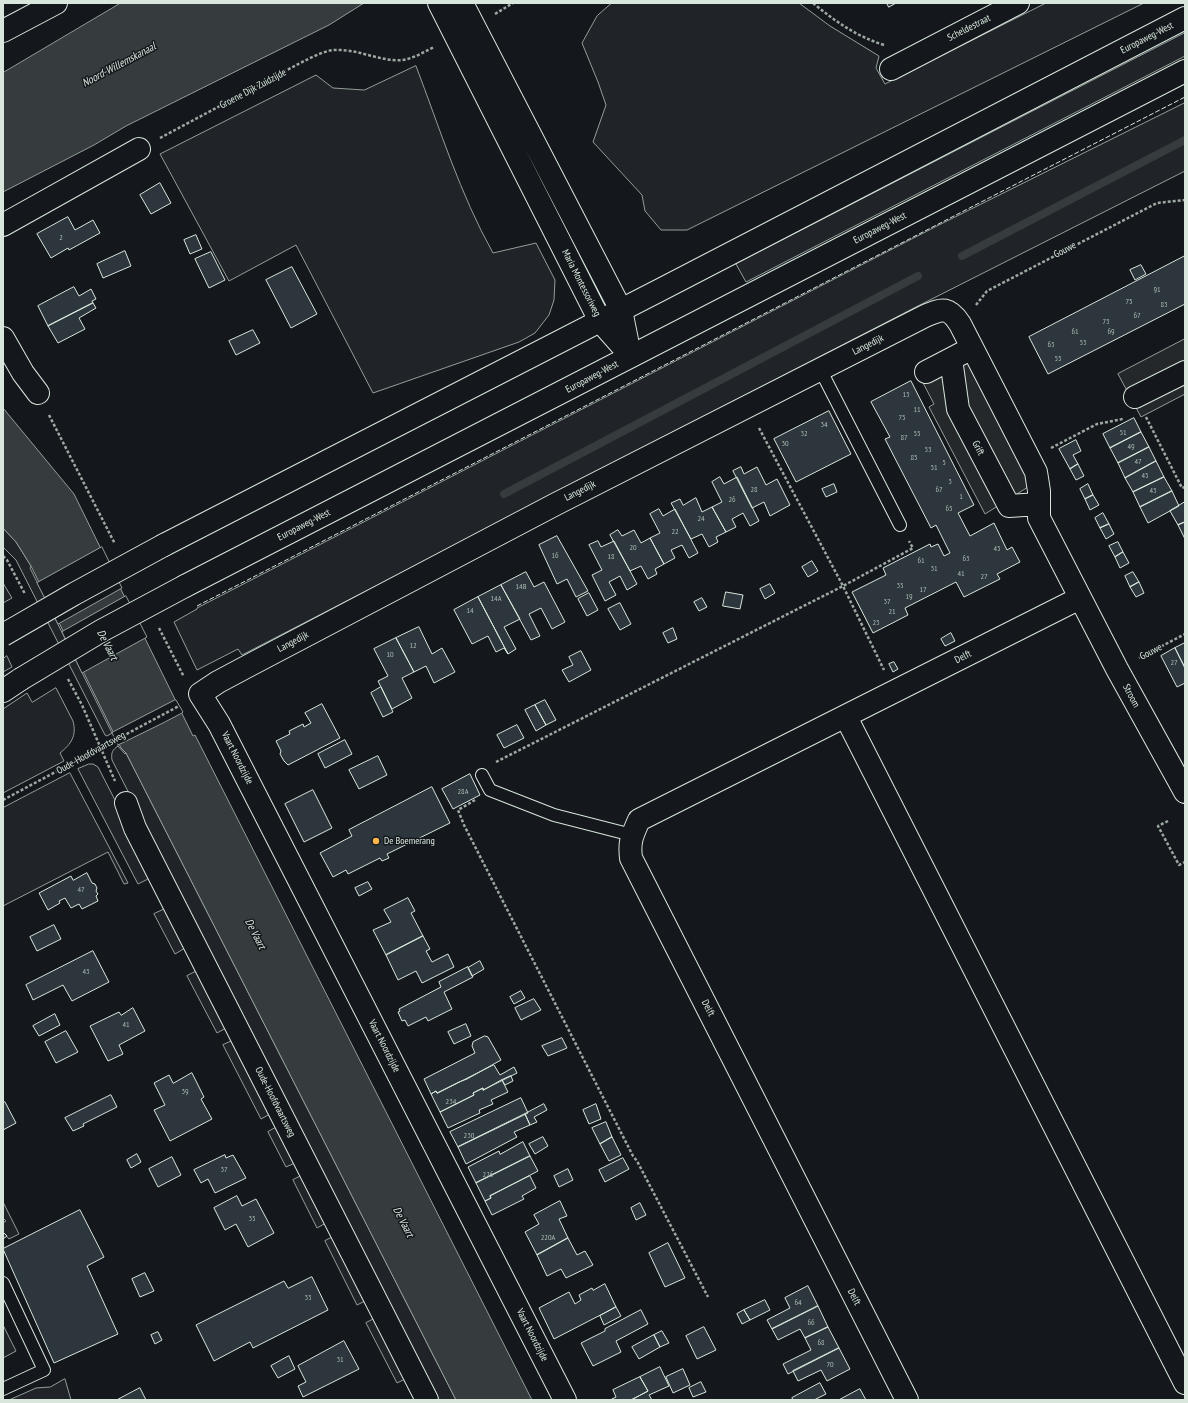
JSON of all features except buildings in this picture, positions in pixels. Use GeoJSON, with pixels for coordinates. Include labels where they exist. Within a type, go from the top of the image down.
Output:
{"type":"FeatureCollection","features":[{"type":"Feature","properties":{"kind":"street"},"geometry":{"type":"LineString","coordinates":[[3,31],[56,3]]}},
{"type":"Feature","properties":{"kind":"street","name":"Maria Montessoriweg"},"geometry":{"type":"LineString","coordinates":[[439,3],[600,321],[631,356]]}},
{"type":"Feature","properties":{"kind":"street"},"geometry":{"type":"LineString","coordinates":[[462,3],[622,310],[631,356]]}},
{"type":"Feature","properties":{"kind":"street","name":"Scheldestraat"},"geometry":{"type":"LineString","coordinates":[[891,69],[1018,3]]}},
{"type":"Feature","properties":{"kind":"street","name":"Europaweg-West"},"geometry":{"type":"LineString","coordinates":[[3,635],[164,545],[622,310],[1185,18]]}},
{"type":"Feature","properties":{"kind":"street","name":"Europaweg-West"},"geometry":{"type":"LineString","coordinates":[[3,691],[101,631],[185,586],[1185,71]]}},
{"type":"Feature","properties":{"kind":"street"},"geometry":{"type":"LineString","coordinates":[[3,225],[139,149]]}},
{"type":"Feature","properties":{"kind":"street","name":"Langedijk"},"geometry":{"type":"LineString","coordinates":[[200,694],[218,682],[262,658],[556,504],[925,316],[941,310],[948,311],[954,315],[960,324]]}},
{"type":"Feature","properties":{"kind":"street"},"geometry":{"type":"LineString","coordinates":[[960,324],[1036,472],[1039,491],[1039,518],[1080,598]]}},
{"type":"Feature","properties":{"kind":"street"},"geometry":{"type":"LineString","coordinates":[[3,338],[23,372],[38,393]]}},
{"type":"Feature","properties":{"kind":"street"},"geometry":{"type":"LineString","coordinates":[[926,372],[972,348]]}},
{"type":"Feature","properties":{"kind":"street","name":"Grift"},"geometry":{"type":"LineString","coordinates":[[950,359],[958,410],[1008,506],[1039,504]]}},
{"type":"Feature","properties":{"kind":"street"},"geometry":{"type":"LineString","coordinates":[[1139,404],[1185,372]]}},
{"type":"Feature","properties":{"kind":"street","name":"Stroom"},"geometry":{"type":"LineString","coordinates":[[1080,598],[1117,669],[1185,792]]}},
{"type":"Feature","properties":{"kind":"street","name":"Delft"},"geometry":{"type":"LineString","coordinates":[[907,1400],[631,858],[630,845],[632,835],[639,820],[1080,598]]}},
{"type":"Feature","properties":{"kind":"street","name":"Vaart Noordzijde"},"geometry":{"type":"LineString","coordinates":[[200,694],[219,724],[565,1400]]}},
{"type":"Feature","properties":{"kind":"street"},"geometry":{"type":"LineString","coordinates":[[846,717],[1185,1383]]}},
{"type":"Feature","properties":{"kind":"street","name":"Oude-Hoofdvaartsweg"},"geometry":{"type":"LineString","coordinates":[[126,804],[135,828],[427,1400]]}},
{"type":"Feature","properties":{"kind":"lane"},"geometry":{"type":"LineString","coordinates":[[820,370],[900,525]]}},
{"type":"Feature","properties":{"kind":"lane"},"geometry":{"type":"LineString","coordinates":[[482,775],[490,790],[554,815],[632,835]]}},
{"type":"Feature","properties":{"kind":"lane"},"geometry":{"type":"LineString","coordinates":[[3,1282],[44,1370],[3,1389]]}},
{"type":"Feature","properties":{"kind":"path"},"geometry":{"type":"LineString","coordinates":[[474,25],[513,3]]}},
{"type":"Feature","properties":{"kind":"path"},"geometry":{"type":"LineString","coordinates":[[813,3],[846,28],[868,40],[921,53]]}},
{"type":"Feature","properties":{"kind":"path","name":"Groene Dijk Zuidzijde"},"geometry":{"type":"LineString","coordinates":[[139,149],[322,53],[338,49],[386,60],[403,60],[413,57],[455,36]]}},
{"type":"Feature","properties":{"kind":"path","name":"Gouwe"},"geometry":{"type":"LineString","coordinates":[[960,324],[968,319],[981,297],[987,291],[1157,203],[1185,200]]}},
{"type":"Feature","properties":{"kind":"path"},"geometry":{"type":"LineString","coordinates":[[1030,459],[1097,424],[1124,418],[1139,404],[1182,488],[1185,487]]}},
{"type":"Feature","properties":{"kind":"path"},"geometry":{"type":"LineString","coordinates":[[747,406],[843,586],[894,692]]}},
{"type":"Feature","properties":{"kind":"path"},"geometry":{"type":"LineString","coordinates":[[482,775],[483,769],[843,586],[913,548],[900,525]]}},
{"type":"Feature","properties":{"kind":"path","name":"Gouwe"},"geometry":{"type":"LineString","coordinates":[[1117,669],[1185,634]]}},
{"type":"Feature","properties":{"kind":"path"},"geometry":{"type":"LineString","coordinates":[[76,693],[126,804]]}},
{"type":"Feature","properties":{"kind":"path","name":"Oude-Hoofdvaartsweg"},"geometry":{"type":"LineString","coordinates":[[3,800],[179,706]]}},
{"type":"Feature","properties":{"kind":"path"},"geometry":{"type":"LineString","coordinates":[[490,790],[458,810],[464,825],[633,1156],[708,1297]]}},
{"type":"Feature","properties":{"kind":"path"},"geometry":{"type":"LineString","coordinates":[[1168,821],[1158,826],[1179,865],[1185,862]]}},
{"type":"Feature","properties":{"kind":"shaded area"},"geometry":{"type":"Polygon","coordinates":[[[612,3],[799,3],[830,26],[879,56],[876,68],[885,84],[1046,3],[1144,3],[687,230],[661,230],[645,211],[642,195],[593,142],[606,105],[582,43],[597,16],[612,3]]]}},
{"type":"Feature","properties":{"kind":"shaded area"},"geometry":{"type":"Polygon","coordinates":[[[1185,33],[1185,56],[746,282],[736,264],[1185,33]]]}},
{"type":"Feature","properties":{"kind":"shaded area"},"geometry":{"type":"Polygon","coordinates":[[[416,66],[460,185],[493,253],[536,243],[555,280],[554,300],[549,315],[535,333],[519,342],[373,393],[296,245],[229,281],[160,154],[316,75],[333,88],[364,90],[416,66]]]}},
{"type":"Feature","properties":{"kind":"shaded area"},"geometry":{"type":"Polygon","coordinates":[[[1185,103],[1185,171],[914,308],[242,655],[238,649],[197,670],[174,622],[197,608],[935,227],[1185,103]]]}},
{"type":"Feature","properties":{"kind":"shaded area"},"geometry":{"type":"Polygon","coordinates":[[[1185,339],[1185,394],[1141,417],[1118,374],[1185,339]]]}},
{"type":"Feature","properties":{"kind":"shaded area"},"geometry":{"type":"Polygon","coordinates":[[[965,356],[1025,466],[1028,487],[985,514],[929,407],[934,404],[921,379],[965,356]]]}},
{"type":"Feature","properties":{"kind":"shaded area"},"geometry":{"type":"Polygon","coordinates":[[[3,528],[16,542],[31,566],[30,568],[112,733],[107,736],[105,735],[16,560],[3,547],[3,528]]]}},
{"type":"Feature","properties":{"kind":"shaded area"},"geometry":{"type":"Polygon","coordinates":[[[3,583],[12,598],[3,603],[3,583]]]}},
{"type":"Feature","properties":{"kind":"shaded area"},"geometry":{"type":"Polygon","coordinates":[[[7,656],[12,667],[3,672],[3,659],[7,656]]]}},
{"type":"Feature","properties":{"kind":"shaded area"},"geometry":{"type":"Polygon","coordinates":[[[56,688],[73,721],[74,726],[74,735],[70,743],[60,753],[64,761],[3,793],[3,709],[27,693],[32,702],[56,688]]]}},
{"type":"Feature","properties":{"kind":"shaded area"},"geometry":{"type":"Polygon","coordinates":[[[118,746],[125,754],[126,753],[456,1400],[439,1400],[112,760],[112,752],[118,746]]]}},
{"type":"Feature","properties":{"kind":"shaded area"},"geometry":{"type":"Polygon","coordinates":[[[89,764],[93,764],[98,767],[117,804],[150,878],[138,884],[78,769],[89,764]]]}},
{"type":"Feature","properties":{"kind":"shaded area"},"geometry":{"type":"Polygon","coordinates":[[[70,773],[128,883],[124,884],[108,852],[3,906],[3,808],[70,773]]]}},
{"type":"Feature","properties":{"kind":"shaded area"},"geometry":{"type":"Polygon","coordinates":[[[165,909],[185,948],[175,954],[154,914],[165,909]]]}},
{"type":"Feature","properties":{"kind":"shaded area"},"geometry":{"type":"Polygon","coordinates":[[[197,971],[226,1028],[217,1033],[187,976],[197,971]]]}},
{"type":"Feature","properties":{"kind":"shaded area"},"geometry":{"type":"Polygon","coordinates":[[[232,1041],[270,1114],[261,1119],[223,1045],[232,1041]]]}},
{"type":"Feature","properties":{"kind":"shaded area"},"geometry":{"type":"Polygon","coordinates":[[[277,1127],[295,1163],[286,1167],[268,1132],[277,1127]]]}},
{"type":"Feature","properties":{"kind":"shaded area"},"geometry":{"type":"Polygon","coordinates":[[[301,1176],[326,1223],[317,1228],[293,1180],[301,1176]]]}},
{"type":"Feature","properties":{"kind":"shaded area"},"geometry":{"type":"Polygon","coordinates":[[[3,1202],[19,1234],[9,1239],[3,1232],[3,1223],[6,1221],[3,1218],[3,1202]]]}},
{"type":"Feature","properties":{"kind":"shaded area"},"geometry":{"type":"Polygon","coordinates":[[[333,1237],[365,1301],[357,1305],[325,1241],[333,1237]]]}},
{"type":"Feature","properties":{"kind":"shaded area"},"geometry":{"type":"Polygon","coordinates":[[[374,1319],[405,1379],[397,1383],[366,1323],[374,1319]]]}},
{"type":"Feature","properties":{"kind":"shaded area"},"geometry":{"type":"Polygon","coordinates":[[[3,1325],[16,1351],[3,1358],[3,1325]]]}},
{"type":"Feature","properties":{"kind":"shaded area"},"geometry":{"type":"Polygon","coordinates":[[[65,1379],[71,1400],[9,1400],[36,1388],[50,1387],[65,1379]]]}},
{"type":"Feature","properties":{"kind":"water","name":"Noord-Willemskanaal"},"geometry":{"type":"Polygon","coordinates":[[[121,3],[364,3],[329,25],[126,126],[94,145],[3,192],[3,73],[121,3]]]}},
{"type":"Feature","properties":{"kind":"water","name":"De Vaart"},"geometry":{"type":"Polygon","coordinates":[[[3,408],[74,494],[193,736],[195,735],[532,1400],[456,1400],[126,753],[121,748],[31,566],[16,542],[3,528],[3,408]]]}},
{"type":"Feature","properties":{"kind":"pier"},"geometry":{"type":"Polygon","coordinates":[[[102,547],[122,588],[58,624],[37,583],[102,547]]]}},
{"type":"Feature","properties":{"kind":"pier"},"geometry":{"type":"Polygon","coordinates":[[[126,596],[147,637],[82,673],[62,632],[126,596]]]}},
{"type":"Feature","properties":{"kind":"pier"},"geometry":{"type":"Polygon","coordinates":[[[175,700],[183,712],[182,713],[118,745],[112,733],[113,732],[175,700]]]}},
{"type":"Feature","properties":{"kind":"waterway"},"geometry":{"type":"LineString","coordinates":[[962,256],[1185,140]]}},
{"type":"Feature","properties":{"kind":"waterway"},"geometry":{"type":"LineString","coordinates":[[504,494],[918,276]]}},
{"type":"Feature","properties":{"kind":"fence"},"geometry":{"type":"LineString","coordinates":[[197,606],[1185,97]]}},
{"type":"Feature","properties":{"kind":"place","name":"De Boemerang"},"geometry":{"type":"Point","coordinates":[376,841]}}]}
